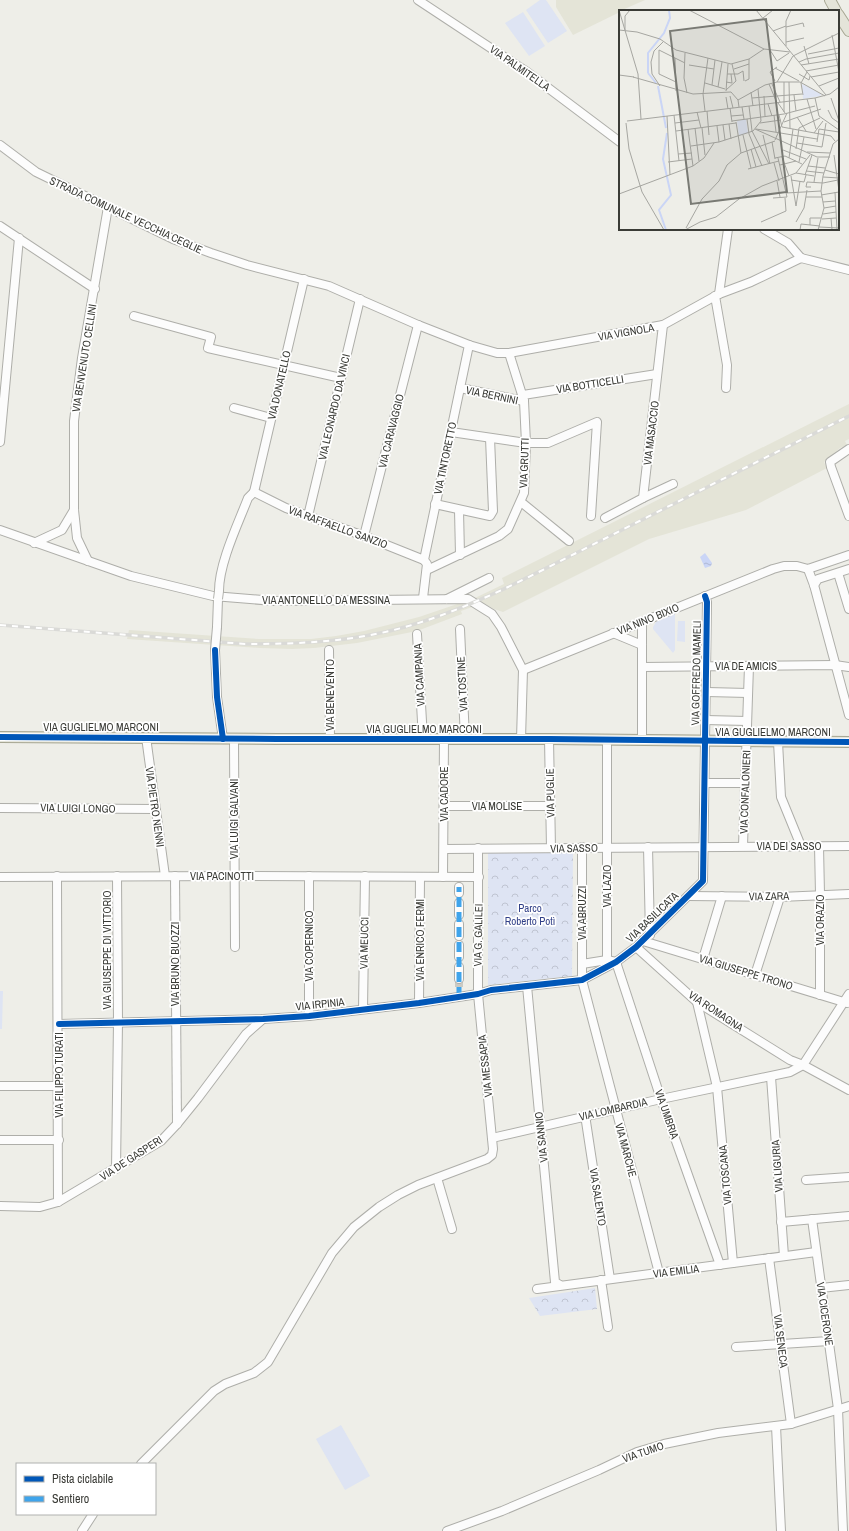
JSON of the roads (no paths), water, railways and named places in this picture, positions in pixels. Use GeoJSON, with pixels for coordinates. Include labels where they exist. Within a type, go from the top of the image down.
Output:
{"type":"FeatureCollection","features":[{"type":"Feature","properties":{"kind":"main road"},"geometry":{"type":"LineString","coordinates":[[830,0],[835,10]]}},
{"type":"Feature","properties":{"kind":"main road"},"geometry":{"type":"LineString","coordinates":[[839,16],[849,32]]}},
{"type":"Feature","properties":{"kind":"main road","name":"VIA GUGLIELMO MARCONI"},"geometry":{"type":"LineString","coordinates":[[0,737],[549,739],[849,742]]}},
{"type":"Feature","properties":{"kind":"street","name":"VIA PALMITELLA"},"geometry":{"type":"LineString","coordinates":[[418,0],[527,72],[619,141]]}},
{"type":"Feature","properties":{"kind":"street","name":"STRADA COMUNALE VECCHIA CEGLIE"},"geometry":{"type":"LineString","coordinates":[[0,145],[36,172],[173,238],[247,265],[304,278],[329,286],[469,346],[497,353],[509,353]]}},
{"type":"Feature","properties":{"kind":"street","name":"VIA BENVENUTO CELLINI"},"geometry":{"type":"LineString","coordinates":[[88,561],[77,538],[74,510],[74,421],[82,358],[108,207]]}},
{"type":"Feature","properties":{"kind":"street"},"geometry":{"type":"LineString","coordinates":[[0,226],[95,289]]}},
{"type":"Feature","properties":{"kind":"street"},"geometry":{"type":"LineString","coordinates":[[726,388],[727,365],[717,295],[728,230]]}},
{"type":"Feature","properties":{"kind":"street"},"geometry":{"type":"LineString","coordinates":[[766,230],[788,243],[801,258],[849,270]]}},
{"type":"Feature","properties":{"kind":"street"},"geometry":{"type":"LineString","coordinates":[[0,442],[19,238]]}},
{"type":"Feature","properties":{"kind":"street","name":"VIA VIGNOLA"},"geometry":{"type":"LineString","coordinates":[[509,353],[663,325],[717,295],[751,282],[801,258]]}},
{"type":"Feature","properties":{"kind":"street","name":"VIA DONATELLO"},"geometry":{"type":"LineString","coordinates":[[223,738],[217,697],[215,650],[219,580],[222,567],[248,498],[254,492],[304,278]]}},
{"type":"Feature","properties":{"kind":"street","name":"VIA LEONARDO DA VINCI"},"geometry":{"type":"LineString","coordinates":[[308,516],[360,299]]}},
{"type":"Feature","properties":{"kind":"street"},"geometry":{"type":"LineString","coordinates":[[134,316],[211,337],[208,348],[341,378]]}},
{"type":"Feature","properties":{"kind":"street","name":"VIA CARAVAGGIO"},"geometry":{"type":"LineString","coordinates":[[364,536],[418,325]]}},
{"type":"Feature","properties":{"kind":"street","name":"VIA MASACCIO"},"geometry":{"type":"LineString","coordinates":[[643,498],[663,325]]}},
{"type":"Feature","properties":{"kind":"street","name":"VIA TINTORETTO"},"geometry":{"type":"LineString","coordinates":[[427,570],[427,564],[424,560],[469,346]]}},
{"type":"Feature","properties":{"kind":"street","name":"VIA GRUTTI"},"geometry":{"type":"LineString","coordinates":[[427,570],[499,536],[508,530],[521,502],[524,492],[526,443],[524,398],[509,353]]}},
{"type":"Feature","properties":{"kind":"street","name":"VIA BOTTICELLI"},"geometry":{"type":"LineString","coordinates":[[524,398],[658,374]]}},
{"type":"Feature","properties":{"kind":"street","name":"VIA BERNINI"},"geometry":{"type":"LineString","coordinates":[[460,388],[524,398]]}},
{"type":"Feature","properties":{"kind":"street"},"geometry":{"type":"LineString","coordinates":[[234,408],[271,418]]}},
{"type":"Feature","properties":{"kind":"street"},"geometry":{"type":"LineString","coordinates":[[451,432],[526,443],[548,443],[597,422],[591,516]]}},
{"type":"Feature","properties":{"kind":"street"},"geometry":{"type":"LineString","coordinates":[[435,504],[490,516],[493,511],[490,438]]}},
{"type":"Feature","properties":{"kind":"street"},"geometry":{"type":"LineString","coordinates":[[849,449],[830,462],[830,467],[849,516]]}},
{"type":"Feature","properties":{"kind":"street"},"geometry":{"type":"LineString","coordinates":[[605,518],[673,484]]}},
{"type":"Feature","properties":{"kind":"street","name":"VIA RAFFAELLO SANZIO"},"geometry":{"type":"LineString","coordinates":[[254,492],[286,508],[364,536],[424,560]]}},
{"type":"Feature","properties":{"kind":"street"},"geometry":{"type":"LineString","coordinates":[[521,502],[569,541]]}},
{"type":"Feature","properties":{"kind":"street"},"geometry":{"type":"LineString","coordinates":[[34,543],[62,530],[74,510]]}},
{"type":"Feature","properties":{"kind":"street"},"geometry":{"type":"LineString","coordinates":[[459,510],[460,555]]}},
{"type":"Feature","properties":{"kind":"street","name":"VIA ANTONELLO DA MESSINA"},"geometry":{"type":"LineString","coordinates":[[0,530],[131,576],[213,596],[274,601],[423,598],[468,599],[492,614],[501,627],[522,670]]}},
{"type":"Feature","properties":{"kind":"street"},"geometry":{"type":"LineString","coordinates":[[849,555],[808,569],[814,585],[849,715]]}},
{"type":"Feature","properties":{"kind":"street","name":"VIA NINO BIXIO"},"geometry":{"type":"LineString","coordinates":[[522,670],[773,569],[784,566],[798,566],[808,569]]}},
{"type":"Feature","properties":{"kind":"street"},"geometry":{"type":"LineString","coordinates":[[814,585],[818,579],[849,569]]}},
{"type":"Feature","properties":{"kind":"street"},"geometry":{"type":"LineString","coordinates":[[423,598],[427,570]]}},
{"type":"Feature","properties":{"kind":"street"},"geometry":{"type":"LineString","coordinates":[[838,573],[849,609]]}},
{"type":"Feature","properties":{"kind":"street"},"geometry":{"type":"LineString","coordinates":[[446,599],[489,578]]}},
{"type":"Feature","properties":{"kind":"street","name":"VIA GOFFREDO MAMELI"},"geometry":{"type":"LineString","coordinates":[[704,846],[707,692],[707,602],[705,596]]}},
{"type":"Feature","properties":{"kind":"street"},"geometry":{"type":"LineString","coordinates":[[642,622],[642,740]]}},
{"type":"Feature","properties":{"kind":"street","name":"VIA TOSTINE"},"geometry":{"type":"LineString","coordinates":[[460,629],[465,739]]}},
{"type":"Feature","properties":{"kind":"street"},"geometry":{"type":"LineString","coordinates":[[613,633],[642,645]]}},
{"type":"Feature","properties":{"kind":"street","name":"VIA CAMPANIA"},"geometry":{"type":"LineString","coordinates":[[417,634],[423,739]]}},
{"type":"Feature","properties":{"kind":"street","name":"VIA BENEVENTO"},"geometry":{"type":"LineString","coordinates":[[330,650],[330,739]]}},
{"type":"Feature","properties":{"kind":"street","name":"VIA DE AMICIS"},"geometry":{"type":"LineString","coordinates":[[642,666],[835,665],[849,667]]}},
{"type":"Feature","properties":{"kind":"street","name":"VIA CONFALONIERI"},"geometry":{"type":"LineString","coordinates":[[743,846],[750,666]]}},
{"type":"Feature","properties":{"kind":"street"},"geometry":{"type":"LineString","coordinates":[[521,739],[522,670]]}},
{"type":"Feature","properties":{"kind":"street"},"geometry":{"type":"LineString","coordinates":[[707,692],[748,692]]}},
{"type":"Feature","properties":{"kind":"street"},"geometry":{"type":"LineString","coordinates":[[706,720],[747,721]]}},
{"type":"Feature","properties":{"kind":"street","name":"VIA PIETRO NENNI"},"geometry":{"type":"LineString","coordinates":[[146,737],[165,876]]}},
{"type":"Feature","properties":{"kind":"street","name":"VIA LUIGI GALVANI"},"geometry":{"type":"LineString","coordinates":[[234,739],[235,947]]}},
{"type":"Feature","properties":{"kind":"street","name":"VIA CADORE"},"geometry":{"type":"LineString","coordinates":[[444,739],[444,877]]}},
{"type":"Feature","properties":{"kind":"street","name":"VIA PUGLIE"},"geometry":{"type":"LineString","coordinates":[[549,739],[551,848]]}},
{"type":"Feature","properties":{"kind":"street","name":"VIA LAZIO"},"geometry":{"type":"LineString","coordinates":[[607,740],[607,847],[611,961]]}},
{"type":"Feature","properties":{"kind":"street"},"geometry":{"type":"LineString","coordinates":[[778,742],[781,797],[801,846]]}},
{"type":"Feature","properties":{"kind":"street"},"geometry":{"type":"LineString","coordinates":[[705,783],[745,783]]}},
{"type":"Feature","properties":{"kind":"street","name":"VIA MOLISE"},"geometry":{"type":"LineString","coordinates":[[444,806],[550,806]]}},
{"type":"Feature","properties":{"kind":"street","name":"VIA LUIGI LONGO"},"geometry":{"type":"LineString","coordinates":[[0,808],[155,809]]}},
{"type":"Feature","properties":{"kind":"street","name":"VIA SASSO"},"geometry":{"type":"LineString","coordinates":[[444,849],[704,846]]}},
{"type":"Feature","properties":{"kind":"street","name":"VIA DEI SASSO"},"geometry":{"type":"LineString","coordinates":[[704,846],[849,846]]}},
{"type":"Feature","properties":{"kind":"street","name":"VIA BASILICATA"},"geometry":{"type":"LineString","coordinates":[[582,980],[636,947],[650,935],[703,881],[704,846]]}},
{"type":"Feature","properties":{"kind":"street","name":"VIA ORAZIO"},"geometry":{"type":"LineString","coordinates":[[819,846],[820,995]]}},
{"type":"Feature","properties":{"kind":"street","name":"VIA ABRUZZI"},"geometry":{"type":"LineString","coordinates":[[582,847],[582,980]]}},
{"type":"Feature","properties":{"kind":"street"},"geometry":{"type":"LineString","coordinates":[[648,847],[650,935]]}},
{"type":"Feature","properties":{"kind":"street","name":"VIA G. GALILEI"},"geometry":{"type":"LineString","coordinates":[[478,848],[478,994]]}},
{"type":"Feature","properties":{"kind":"street","name":"VIA FILIPPO TURATI"},"geometry":{"type":"LineString","coordinates":[[57,876],[59,1024],[58,1202]]}},
{"type":"Feature","properties":{"kind":"street","name":"VIA GIUSEPPE DI VITTORIO"},"geometry":{"type":"LineString","coordinates":[[116,1168],[118,1022],[117,876]]}},
{"type":"Feature","properties":{"kind":"street","name":"VIA BRUNO BUOZZI"},"geometry":{"type":"LineString","coordinates":[[175,876],[177,1124]]}},
{"type":"Feature","properties":{"kind":"street","name":"VIA COPERNICO"},"geometry":{"type":"LineString","coordinates":[[309,876],[309,1016]]}},
{"type":"Feature","properties":{"kind":"street","name":"VIA MEUCCI"},"geometry":{"type":"LineString","coordinates":[[363,1010],[365,876]]}},
{"type":"Feature","properties":{"kind":"street","name":"VIA PACINOTTI"},"geometry":{"type":"LineString","coordinates":[[0,877],[479,876]]}},
{"type":"Feature","properties":{"kind":"street","name":"VIA ENRICO FERMI"},"geometry":{"type":"LineString","coordinates":[[419,1002],[420,877]]}},
{"type":"Feature","properties":{"kind":"street","name":"VIA ZARA"},"geometry":{"type":"LineString","coordinates":[[688,896],[780,897],[820,894],[849,894]]}},
{"type":"Feature","properties":{"kind":"street"},"geometry":{"type":"LineString","coordinates":[[703,959],[722,896]]}},
{"type":"Feature","properties":{"kind":"street"},"geometry":{"type":"LineString","coordinates":[[754,975],[780,897]]}},
{"type":"Feature","properties":{"kind":"street"},"geometry":{"type":"LineString","coordinates":[[459,903],[459,915]]}},
{"type":"Feature","properties":{"kind":"street"},"geometry":{"type":"LineString","coordinates":[[459,924],[459,936]]}},
{"type":"Feature","properties":{"kind":"street","name":"VIA GIUSEPPE TRONO"},"geometry":{"type":"LineString","coordinates":[[643,941],[846,1003]]}},
{"type":"Feature","properties":{"kind":"street"},"geometry":{"type":"LineString","coordinates":[[459,945],[459,957]]}},
{"type":"Feature","properties":{"kind":"street","name":"VIA ROMAGNA"},"geometry":{"type":"LineString","coordinates":[[636,947],[697,1002],[790,1060],[803,1065],[849,1090]]}},
{"type":"Feature","properties":{"kind":"street"},"geometry":{"type":"LineString","coordinates":[[582,964],[611,961]]}},
{"type":"Feature","properties":{"kind":"street","name":"VIA UMBRIA"},"geometry":{"type":"LineString","coordinates":[[611,961],[720,1265]]}},
{"type":"Feature","properties":{"kind":"street"},"geometry":{"type":"LineString","coordinates":[[459,967],[459,978]]}},
{"type":"Feature","properties":{"kind":"street","name":"VIA IRPINIA"},"geometry":{"type":"LineString","coordinates":[[59,1024],[263,1019],[309,1016],[459,997],[491,990],[582,980]]}},
{"type":"Feature","properties":{"kind":"street","name":"VIA MARCHE"},"geometry":{"type":"LineString","coordinates":[[582,980],[659,1273]]}},
{"type":"Feature","properties":{"kind":"street","name":"VIA SANNIO"},"geometry":{"type":"LineString","coordinates":[[527,986],[555,1282],[560,1285]]}},
{"type":"Feature","properties":{"kind":"street"},"geometry":{"type":"LineString","coordinates":[[459,987],[459,997]]}},
{"type":"Feature","properties":{"kind":"street","name":"VIA MESSAPIA"},"geometry":{"type":"LineString","coordinates":[[437,1178],[487,1159],[492,1155],[492,1138],[478,994]]}},
{"type":"Feature","properties":{"kind":"street"},"geometry":{"type":"LineString","coordinates":[[803,1065],[846,1003],[849,994]]}},
{"type":"Feature","properties":{"kind":"street","name":"VIA TOSCANA"},"geometry":{"type":"LineString","coordinates":[[697,1002],[717,1087],[733,1263]]}},
{"type":"Feature","properties":{"kind":"street","name":"VIA DE GASPERI"},"geometry":{"type":"LineString","coordinates":[[0,1206],[40,1207],[58,1202],[161,1140],[177,1124],[246,1034],[263,1019]]}},
{"type":"Feature","properties":{"kind":"street","name":"VIA LOMBARDIA"},"geometry":{"type":"LineString","coordinates":[[492,1138],[661,1099],[790,1072],[803,1065]]}},
{"type":"Feature","properties":{"kind":"street","name":"VIA LIGURIA"},"geometry":{"type":"LineString","coordinates":[[771,1076],[784,1256]]}},
{"type":"Feature","properties":{"kind":"street"},"geometry":{"type":"LineString","coordinates":[[0,1086],[58,1086]]}},
{"type":"Feature","properties":{"kind":"street","name":"VIA SALENTO"},"geometry":{"type":"LineString","coordinates":[[585,1116],[610,1279]]}},
{"type":"Feature","properties":{"kind":"street"},"geometry":{"type":"LineString","coordinates":[[0,1140],[59,1140]]}},
{"type":"Feature","properties":{"kind":"street"},"geometry":{"type":"LineString","coordinates":[[806,1180],[849,1177]]}},
{"type":"Feature","properties":{"kind":"street"},"geometry":{"type":"LineString","coordinates":[[142,1463],[214,1391],[225,1384],[254,1373],[268,1362],[332,1253],[354,1227],[379,1207],[398,1195],[437,1178],[452,1229]]}},
{"type":"Feature","properties":{"kind":"street"},"geometry":{"type":"LineString","coordinates":[[781,1222],[849,1218]]}},
{"type":"Feature","properties":{"kind":"street","name":"VIA CICERONE"},"geometry":{"type":"LineString","coordinates":[[812,1219],[838,1409],[843,1531]]}},
{"type":"Feature","properties":{"kind":"street","name":"VIA EMILIA"},"geometry":{"type":"LineString","coordinates":[[537,1289],[816,1252]]}},
{"type":"Feature","properties":{"kind":"street","name":"VIA SENECA"},"geometry":{"type":"LineString","coordinates":[[769,1258],[791,1424]]}},
{"type":"Feature","properties":{"kind":"street"},"geometry":{"type":"LineString","coordinates":[[601,1280],[608,1327]]}},
{"type":"Feature","properties":{"kind":"street"},"geometry":{"type":"LineString","coordinates":[[821,1288],[849,1285]]}},
{"type":"Feature","properties":{"kind":"street"},"geometry":{"type":"LineString","coordinates":[[736,1347],[829,1341]]}},
{"type":"Feature","properties":{"kind":"street","name":"VIA TUMO"},"geometry":{"type":"LineString","coordinates":[[447,1531],[502,1511],[599,1470],[637,1452],[664,1444],[718,1433],[791,1424],[849,1406]]}},
{"type":"Feature","properties":{"kind":"street"},"geometry":{"type":"LineString","coordinates":[[776,1426],[781,1531]]}},
{"type":"Feature","properties":{"kind":"street"},"geometry":{"type":"LineString","coordinates":[[82,1531],[92,1515]]}},
{"type":"Feature","properties":{"kind":"water"},"geometry":{"type":"Polygon","coordinates":[[[705,553],[712,563],[711,566],[705,568],[700,557],[705,553]]]}},
{"type":"Feature","properties":{"kind":"tunnel"},"geometry":{"type":"LineString","coordinates":[[459,979],[459,987]]}},
{"type":"Feature","properties":{"kind":"railway"},"geometry":{"type":"LineString","coordinates":[[0,625],[245,644],[325,641],[385,632],[405,627],[455,610],[504,589],[849,416]]}},
{"type":"Feature","properties":{"kind":"park label","name":"Parco Roberto Potì"},"geometry":{"type":"Point","coordinates":[530,914]}}]}
